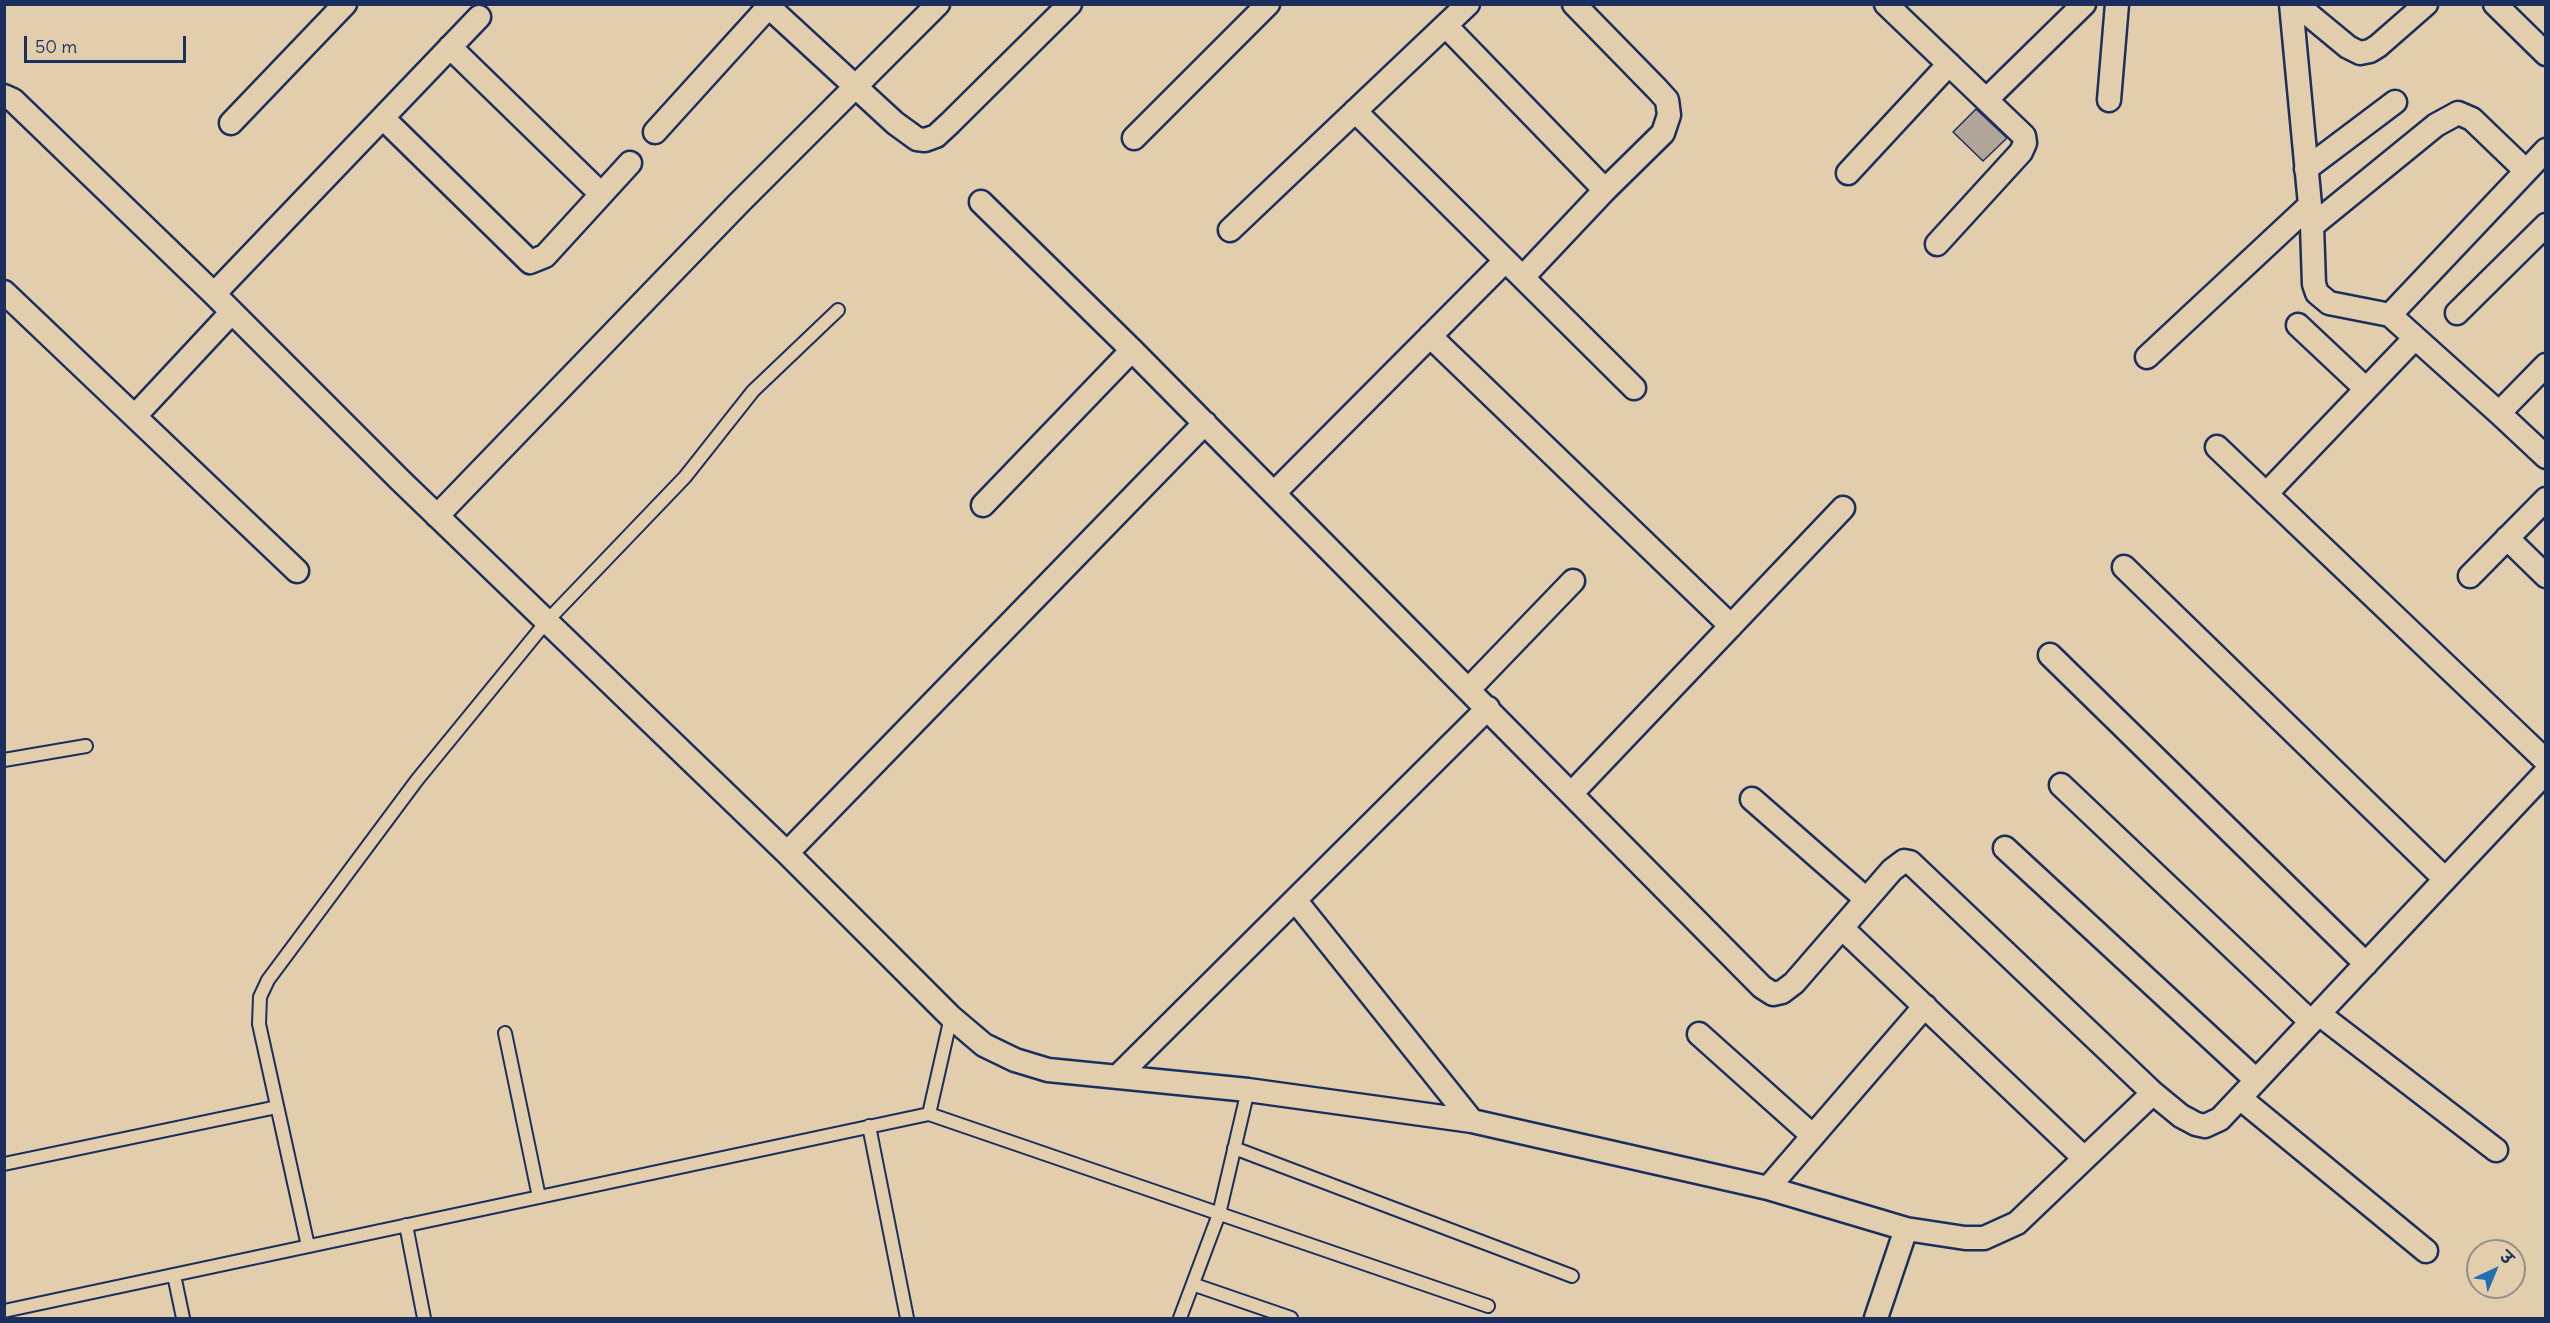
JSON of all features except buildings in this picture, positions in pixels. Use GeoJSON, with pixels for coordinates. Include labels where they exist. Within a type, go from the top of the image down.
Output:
{"type":"FeatureCollection","features":[{"type":"Feature","properties":{"kind":"street"},"geometry":{"type":"LineString","coordinates":[[231,123],[345,4]]}},
{"type":"Feature","properties":{"kind":"street"},"geometry":{"type":"LineString","coordinates":[[437,516],[856,85],[938,4]]}},
{"type":"Feature","properties":{"kind":"street"},"geometry":{"type":"LineString","coordinates":[[656,132],[770,6],[906,132],[925,140],[936,136],[1070,4]]}},
{"type":"Feature","properties":{"kind":"street"},"geometry":{"type":"LineString","coordinates":[[1134,138],[1268,4]]}},
{"type":"Feature","properties":{"kind":"street"},"geometry":{"type":"LineString","coordinates":[[1230,230],[1447,27],[1468,4]]}},
{"type":"Feature","properties":{"kind":"street"},"geometry":{"type":"LineString","coordinates":[[1523,277],[1605,190],[1663,133],[1669,109],[1657,89],[1574,4]]}},
{"type":"Feature","properties":{"kind":"street"},"geometry":{"type":"LineString","coordinates":[[1886,4],[2024,136],[2025,143],[2021,152],[1937,244]]}},
{"type":"Feature","properties":{"kind":"street"},"geometry":{"type":"LineString","coordinates":[[1987,99],[2084,4]]}},
{"type":"Feature","properties":{"kind":"street"},"geometry":{"type":"LineString","coordinates":[[2109,100],[2117,4]]}},
{"type":"Feature","properties":{"kind":"street"},"geometry":{"type":"LineString","coordinates":[[2291,4],[2311,216],[2314,284],[2321,298],[2329,303],[2390,315],[2546,457]]}},
{"type":"Feature","properties":{"kind":"street"},"geometry":{"type":"LineString","coordinates":[[2296,4],[2348,47],[2360,52],[2370,51],[2378,46],[2426,4]]}},
{"type":"Feature","properties":{"kind":"street"},"geometry":{"type":"LineString","coordinates":[[2495,4],[2546,54]]}},
{"type":"Feature","properties":{"kind":"street"},"geometry":{"type":"LineString","coordinates":[[214,294],[478,17]]}},
{"type":"Feature","properties":{"kind":"street"},"geometry":{"type":"LineString","coordinates":[[1447,27],[1605,190]]}},
{"type":"Feature","properties":{"kind":"street"},"geometry":{"type":"LineString","coordinates":[[450,47],[602,194]]}},
{"type":"Feature","properties":{"kind":"street"},"geometry":{"type":"LineString","coordinates":[[1848,173],[1949,64]]}},
{"type":"Feature","properties":{"kind":"street"},"geometry":{"type":"LineString","coordinates":[[4,96],[13,100],[214,294],[437,516],[787,853],[951,1017],[984,1045],[1015,1060],[1048,1070],[1248,1090],[1472,1121],[1768,1188],[1906,1229],[1965,1238],[1984,1238],[2017,1223],[2153,1093]]}},
{"type":"Feature","properties":{"kind":"street"},"geometry":{"type":"LineString","coordinates":[[2306,169],[2395,102]]}},
{"type":"Feature","properties":{"kind":"street"},"geometry":{"type":"LineString","coordinates":[[1355,111],[1634,388]]}},
{"type":"Feature","properties":{"kind":"street"},"geometry":{"type":"LineString","coordinates":[[2147,357],[2311,216],[2436,125],[2458,113],[2472,119],[2525,170]]}},
{"type":"Feature","properties":{"kind":"street"},"geometry":{"type":"LineString","coordinates":[[383,118],[530,262],[545,256],[630,163]]}},
{"type":"Feature","properties":{"kind":"street"},"geometry":{"type":"LineString","coordinates":[[2390,315],[2546,150]]}},
{"type":"Feature","properties":{"kind":"street"},"geometry":{"type":"LineString","coordinates":[[981,202],[1132,350],[1488,708],[1755,982],[1773,994],[1782,992],[1794,983],[1866,899],[1899,865],[1910,862],[2153,1093],[2181,1116],[2205,1126],[2220,1119],[2546,772]]}},
{"type":"Feature","properties":{"kind":"street"},"geometry":{"type":"LineString","coordinates":[[2457,313],[2546,225]]}},
{"type":"Feature","properties":{"kind":"street"},"geometry":{"type":"LineString","coordinates":[[1274,493],[1506,261]]}},
{"type":"Feature","properties":{"kind":"street"},"geometry":{"type":"LineString","coordinates":[[4,292],[297,571]]}},
{"type":"Feature","properties":{"kind":"street"},"geometry":{"type":"LineString","coordinates":[[135,416],[231,313]]}},
{"type":"Feature","properties":{"kind":"street"},"geometry":{"type":"LineString","coordinates":[[2298,326],[2366,389]]}},
{"type":"Feature","properties":{"kind":"street"},"geometry":{"type":"LineString","coordinates":[[1430,336],[1731,626]]}},
{"type":"Feature","properties":{"kind":"street"},"geometry":{"type":"LineString","coordinates":[[2266,494],[2414,339]]}},
{"type":"Feature","properties":{"kind":"street"},"geometry":{"type":"LineString","coordinates":[[983,505],[1132,350]]}},
{"type":"Feature","properties":{"kind":"street"},"geometry":{"type":"LineString","coordinates":[[2499,413],[2546,365]]}},
{"type":"Feature","properties":{"kind":"street"},"geometry":{"type":"LineString","coordinates":[[787,853],[1205,423]]}},
{"type":"Feature","properties":{"kind":"street"},"geometry":{"type":"LineString","coordinates":[[2217,447],[2546,760]]}},
{"type":"Feature","properties":{"kind":"street"},"geometry":{"type":"LineString","coordinates":[[2470,576],[2546,499]]}},
{"type":"Feature","properties":{"kind":"street"},"geometry":{"type":"LineString","coordinates":[[1572,793],[1843,508]]}},
{"type":"Feature","properties":{"kind":"street"},"geometry":{"type":"LineString","coordinates":[[2507,538],[2546,576]]}},
{"type":"Feature","properties":{"kind":"street"},"geometry":{"type":"LineString","coordinates":[[2124,567],[2445,879]]}},
{"type":"Feature","properties":{"kind":"street"},"geometry":{"type":"LineString","coordinates":[[1469,689],[1573,580]]}},
{"type":"Feature","properties":{"kind":"street"},"geometry":{"type":"LineString","coordinates":[[2050,655],[2366,964]]}},
{"type":"Feature","properties":{"kind":"street"},"geometry":{"type":"LineString","coordinates":[[1117,1077],[1488,708]]}},
{"type":"Feature","properties":{"kind":"street"},"geometry":{"type":"LineString","coordinates":[[2061,784],[2315,1018],[2496,1150]]}},
{"type":"Feature","properties":{"kind":"street"},"geometry":{"type":"LineString","coordinates":[[1752,799],[1866,899]]}},
{"type":"Feature","properties":{"kind":"street"},"geometry":{"type":"LineString","coordinates":[[2005,848],[2256,1080]]}},
{"type":"Feature","properties":{"kind":"street"},"geometry":{"type":"LineString","coordinates":[[1295,900],[1472,1121]]}},
{"type":"Feature","properties":{"kind":"street"},"geometry":{"type":"LineString","coordinates":[[1842,928],[2084,1158]]}},
{"type":"Feature","properties":{"kind":"street"},"geometry":{"type":"LineString","coordinates":[[1768,1188],[1924,1006]]}},
{"type":"Feature","properties":{"kind":"street"},"geometry":{"type":"LineString","coordinates":[[1699,1034],[1812,1136]]}},
{"type":"Feature","properties":{"kind":"street"},"geometry":{"type":"LineString","coordinates":[[2240,1098],[2426,1251]]}},
{"type":"Feature","properties":{"kind":"street"},"geometry":{"type":"LineString","coordinates":[[1876,1318],[1906,1229]]}},
{"type":"Feature","properties":{"kind":"lane"},"geometry":{"type":"LineString","coordinates":[[308,1246],[259,1024],[260,997],[267,980],[417,780],[547,621],[685,477],[753,391],[838,310]]}},
{"type":"Feature","properties":{"kind":"lane"},"geometry":{"type":"LineString","coordinates":[[4,760],[86,746]]}},
{"type":"Feature","properties":{"kind":"lane"},"geometry":{"type":"LineString","coordinates":[[929,1114],[951,1017]]}},
{"type":"Feature","properties":{"kind":"lane"},"geometry":{"type":"LineString","coordinates":[[505,1033],[539,1197]]}},
{"type":"Feature","properties":{"kind":"lane"},"geometry":{"type":"LineString","coordinates":[[1180,1318],[1195,1285],[1219,1214],[1248,1090]]}},
{"type":"Feature","properties":{"kind":"lane"},"geometry":{"type":"LineString","coordinates":[[4,1164],[277,1107]]}},
{"type":"Feature","properties":{"kind":"lane"},"geometry":{"type":"LineString","coordinates":[[4,1311],[929,1114],[1488,1306]]}},
{"type":"Feature","properties":{"kind":"lane"},"geometry":{"type":"LineString","coordinates":[[869,1126],[907,1318]]}},
{"type":"Feature","properties":{"kind":"lane"},"geometry":{"type":"LineString","coordinates":[[1234,1148],[1572,1276]]}},
{"type":"Feature","properties":{"kind":"lane"},"geometry":{"type":"LineString","coordinates":[[406,1225],[424,1318]]}},
{"type":"Feature","properties":{"kind":"lane"},"geometry":{"type":"LineString","coordinates":[[174,1275],[183,1318]]}},
{"type":"Feature","properties":{"kind":"lane"},"geometry":{"type":"LineString","coordinates":[[1195,1285],[1291,1318]]}}]}
